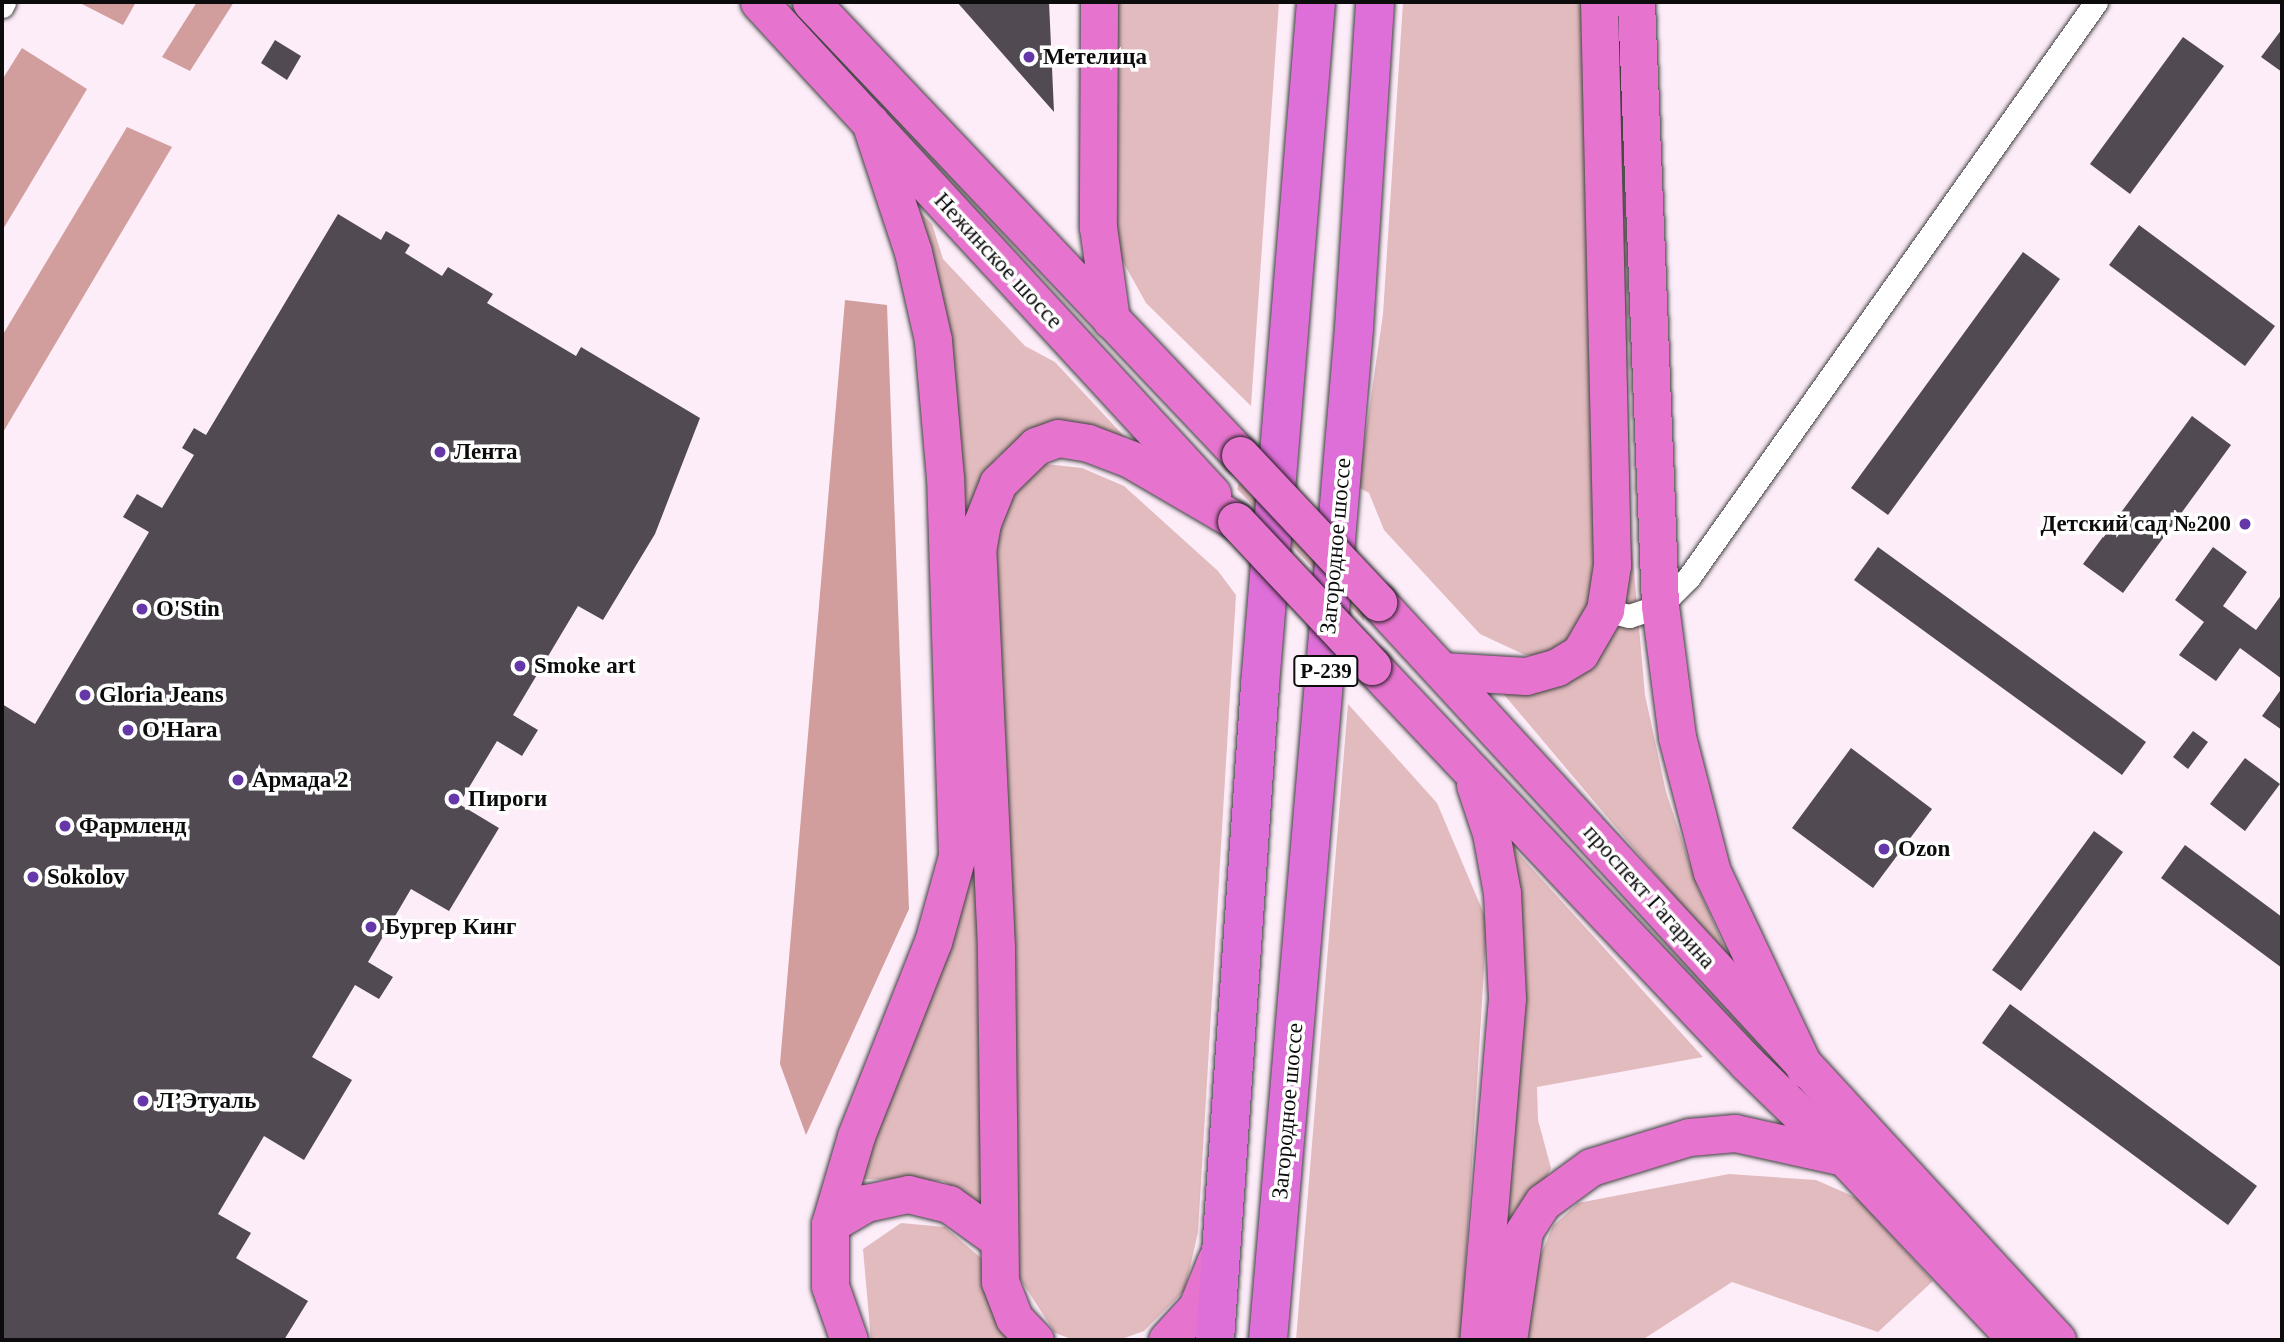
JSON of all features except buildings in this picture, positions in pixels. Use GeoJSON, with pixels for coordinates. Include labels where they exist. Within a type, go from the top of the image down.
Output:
{"type":"FeatureCollection","features":[{"type":"Feature","properties":{"kind":"highway","name":"Р-239"},"geometry":{"type":"LineString","coordinates":[[1215,1340],[1260,685],[1316,2]]}},
{"type":"Feature","properties":{"kind":"highway","name":"Загородное шоссе"},"geometry":{"type":"LineString","coordinates":[[1268,1340],[1352,356],[1375,2]]}},
{"type":"Feature","properties":{"kind":"main road","name":"Нежинское шоссе"},"geometry":{"type":"LineString","coordinates":[[758,2],[1237,521]]}},
{"type":"Feature","properties":{"kind":"main road","name":"Нежинское шоссе"},"geometry":{"type":"LineString","coordinates":[[810,2],[1240,455]]}},
{"type":"Feature","properties":{"kind":"main road"},"geometry":{"type":"LineString","coordinates":[[1099,2],[1098,227],[1111,320]]}},
{"type":"Feature","properties":{"kind":"main road"},"geometry":{"type":"LineString","coordinates":[[1442,670],[1526,676],[1557,667],[1580,653],[1605,610],[1612,565],[1599,2]]}},
{"type":"Feature","properties":{"kind":"main road"},"geometry":{"type":"LineString","coordinates":[[1636,2],[1660,606],[1676,737],[1712,872],[1805,1069]]}},
{"type":"Feature","properties":{"kind":"main road"},"geometry":{"type":"LineString","coordinates":[[849,1340],[830,1286],[830,1224],[856,1136],[933,942],[957,856],[945,478],[933,340],[913,252],[870,122]]}},
{"type":"Feature","properties":{"kind":"main road"},"geometry":{"type":"LineString","coordinates":[[1035,1340],[1014,1318],[1000,1282],[996,947],[977,551],[982,523],[999,484],[1011,469],[1036,446],[1058,438],[1088,443],[1130,459],[1237,521]]}},
{"type":"Feature","properties":{"kind":"main road","name":"проспект Гагарина"},"geometry":{"type":"LineString","coordinates":[[1240,455],[1442,670],[1805,1069],[2057,1340]]}},
{"type":"Feature","properties":{"kind":"main road","name":"проспект Гагарина"},"geometry":{"type":"LineString","coordinates":[[1237,521],[1746,1063],[1844,1157],[2017,1340]]}},
{"type":"Feature","properties":{"kind":"main road"},"geometry":{"type":"LineString","coordinates":[[1472,774],[1491,833],[1502,893],[1507,998],[1478,1340]]}},
{"type":"Feature","properties":{"kind":"main road"},"geometry":{"type":"LineString","coordinates":[[1508,1340],[1524,1231],[1543,1202],[1591,1167],[1689,1137],[1735,1133],[1844,1157]]}},
{"type":"Feature","properties":{"kind":"main road"},"geometry":{"type":"LineString","coordinates":[[830,1224],[866,1203],[908,1194],[949,1204],[999,1240]]}},
{"type":"Feature","properties":{"kind":"main road"},"geometry":{"type":"LineString","coordinates":[[1167,1340],[1197,1307],[1222,1247]]}},
{"type":"Feature","properties":{"kind":"street"},"geometry":{"type":"LineString","coordinates":[[1605,610],[1629,616],[1660,606],[1689,577],[1991,144],[2096,2]]}},
{"type":"Feature","properties":{"kind":"shaded area"},"geometry":{"type":"Polygon","coordinates":[[[78,2],[136,2],[123,25],[78,2]]]}},
{"type":"Feature","properties":{"kind":"shaded area"},"geometry":{"type":"Polygon","coordinates":[[[197,2],[234,2],[190,71],[162,57],[197,2]]]}},
{"type":"Feature","properties":{"kind":"shaded area"},"geometry":{"type":"Polygon","coordinates":[[[1112,2],[1279,2],[1251,406],[1146,303],[1112,242],[1112,2]]]}},
{"type":"Feature","properties":{"kind":"shaded area"},"geometry":{"type":"Polygon","coordinates":[[[1403,2],[1586,2],[1597,585],[1584,630],[1554,657],[1525,655],[1480,634],[1384,530],[1369,493],[1358,487],[1383,314],[1403,2]]]}},
{"type":"Feature","properties":{"kind":"shaded area"},"geometry":{"type":"Polygon","coordinates":[[[1608,2],[1620,2],[1631,537],[1645,695],[1666,792],[1698,888],[1733,966],[1495,684],[1593,657],[1608,2]]]}},
{"type":"Feature","properties":{"kind":"shaded area"},"geometry":{"type":"Polygon","coordinates":[[[22,48],[87,89],[2,231],[2,80],[22,48]]]}},
{"type":"Feature","properties":{"kind":"shaded area"},"geometry":{"type":"Polygon","coordinates":[[[127,127],[172,147],[2,434],[2,336],[127,127]]]}},
{"type":"Feature","properties":{"kind":"shaded area"},"geometry":{"type":"Polygon","coordinates":[[[909,201],[932,224],[943,259],[1025,346],[1055,362],[1134,447],[1028,437],[997,457],[971,505],[981,1205],[943,1181],[857,1179],[963,883],[909,201]]]}},
{"type":"Feature","properties":{"kind":"shaded area"},"geometry":{"type":"Polygon","coordinates":[[[845,300],[887,305],[909,909],[806,1135],[780,1064],[845,300]]]}},
{"type":"Feature","properties":{"kind":"shaded area"},"geometry":{"type":"Polygon","coordinates":[[[1045,464],[1082,468],[1124,486],[1218,571],[1236,595],[1198,1232],[1185,1290],[1144,1331],[1119,1340],[1074,1340],[1055,1333],[1019,1277],[994,539],[1012,491],[1045,464]]]}},
{"type":"Feature","properties":{"kind":"shaded area"},"geometry":{"type":"Polygon","coordinates":[[[1239,483],[1364,613],[1364,621],[1237,489],[1239,483]]]}},
{"type":"Feature","properties":{"kind":"shaded area"},"geometry":{"type":"Polygon","coordinates":[[[1348,704],[1437,803],[1487,921],[1461,1340],[1296,1340],[1348,704]]]}},
{"type":"Feature","properties":{"kind":"shaded area"},"geometry":{"type":"Polygon","coordinates":[[[1508,842],[1703,1057],[1537,1087],[1538,1120],[1551,1168],[1545,1181],[1515,1210],[1502,1257],[1508,842]]]}},
{"type":"Feature","properties":{"kind":"shaded area"},"geometry":{"type":"Polygon","coordinates":[[[1729,1174],[1816,1180],[1857,1198],[1933,1281],[1878,1332],[1732,1282],[1642,1340],[1528,1340],[1535,1268],[1553,1226],[1578,1203],[1729,1174]]]}},
{"type":"Feature","properties":{"kind":"shaded area"},"geometry":{"type":"Polygon","coordinates":[[[901,1223],[945,1227],[988,1264],[1012,1340],[871,1340],[863,1249],[901,1223]]]}},
{"type":"Feature","properties":{"kind":"place","name":"Метелица"},"geometry":{"type":"Point","coordinates":[1029,57]}},
{"type":"Feature","properties":{"kind":"place","name":"Лента"},"geometry":{"type":"Point","coordinates":[440,452]}},
{"type":"Feature","properties":{"kind":"place","name":"Детский сад №200"},"geometry":{"type":"Point","coordinates":[2245,524]}},
{"type":"Feature","properties":{"kind":"place","name":"O'Stin"},"geometry":{"type":"Point","coordinates":[142,609]}},
{"type":"Feature","properties":{"kind":"place","name":"Smoke art"},"geometry":{"type":"Point","coordinates":[520,666]}},
{"type":"Feature","properties":{"kind":"place","name":"Gloria Jeans"},"geometry":{"type":"Point","coordinates":[85,695]}},
{"type":"Feature","properties":{"kind":"place","name":"O'Hara"},"geometry":{"type":"Point","coordinates":[128,730]}},
{"type":"Feature","properties":{"kind":"place","name":"Армада 2"},"geometry":{"type":"Point","coordinates":[238,780]}},
{"type":"Feature","properties":{"kind":"place","name":"Пироги"},"geometry":{"type":"Point","coordinates":[454,799]}},
{"type":"Feature","properties":{"kind":"place","name":"Фармленд"},"geometry":{"type":"Point","coordinates":[65,826]}},
{"type":"Feature","properties":{"kind":"place","name":"Ozon"},"geometry":{"type":"Point","coordinates":[1884,849]}},
{"type":"Feature","properties":{"kind":"place","name":"Sokolov"},"geometry":{"type":"Point","coordinates":[33,877]}},
{"type":"Feature","properties":{"kind":"place","name":"Бургер Кинг"},"geometry":{"type":"Point","coordinates":[371,927]}},
{"type":"Feature","properties":{"kind":"place","name":"Л’Этуаль"},"geometry":{"type":"Point","coordinates":[143,1101]}}]}
